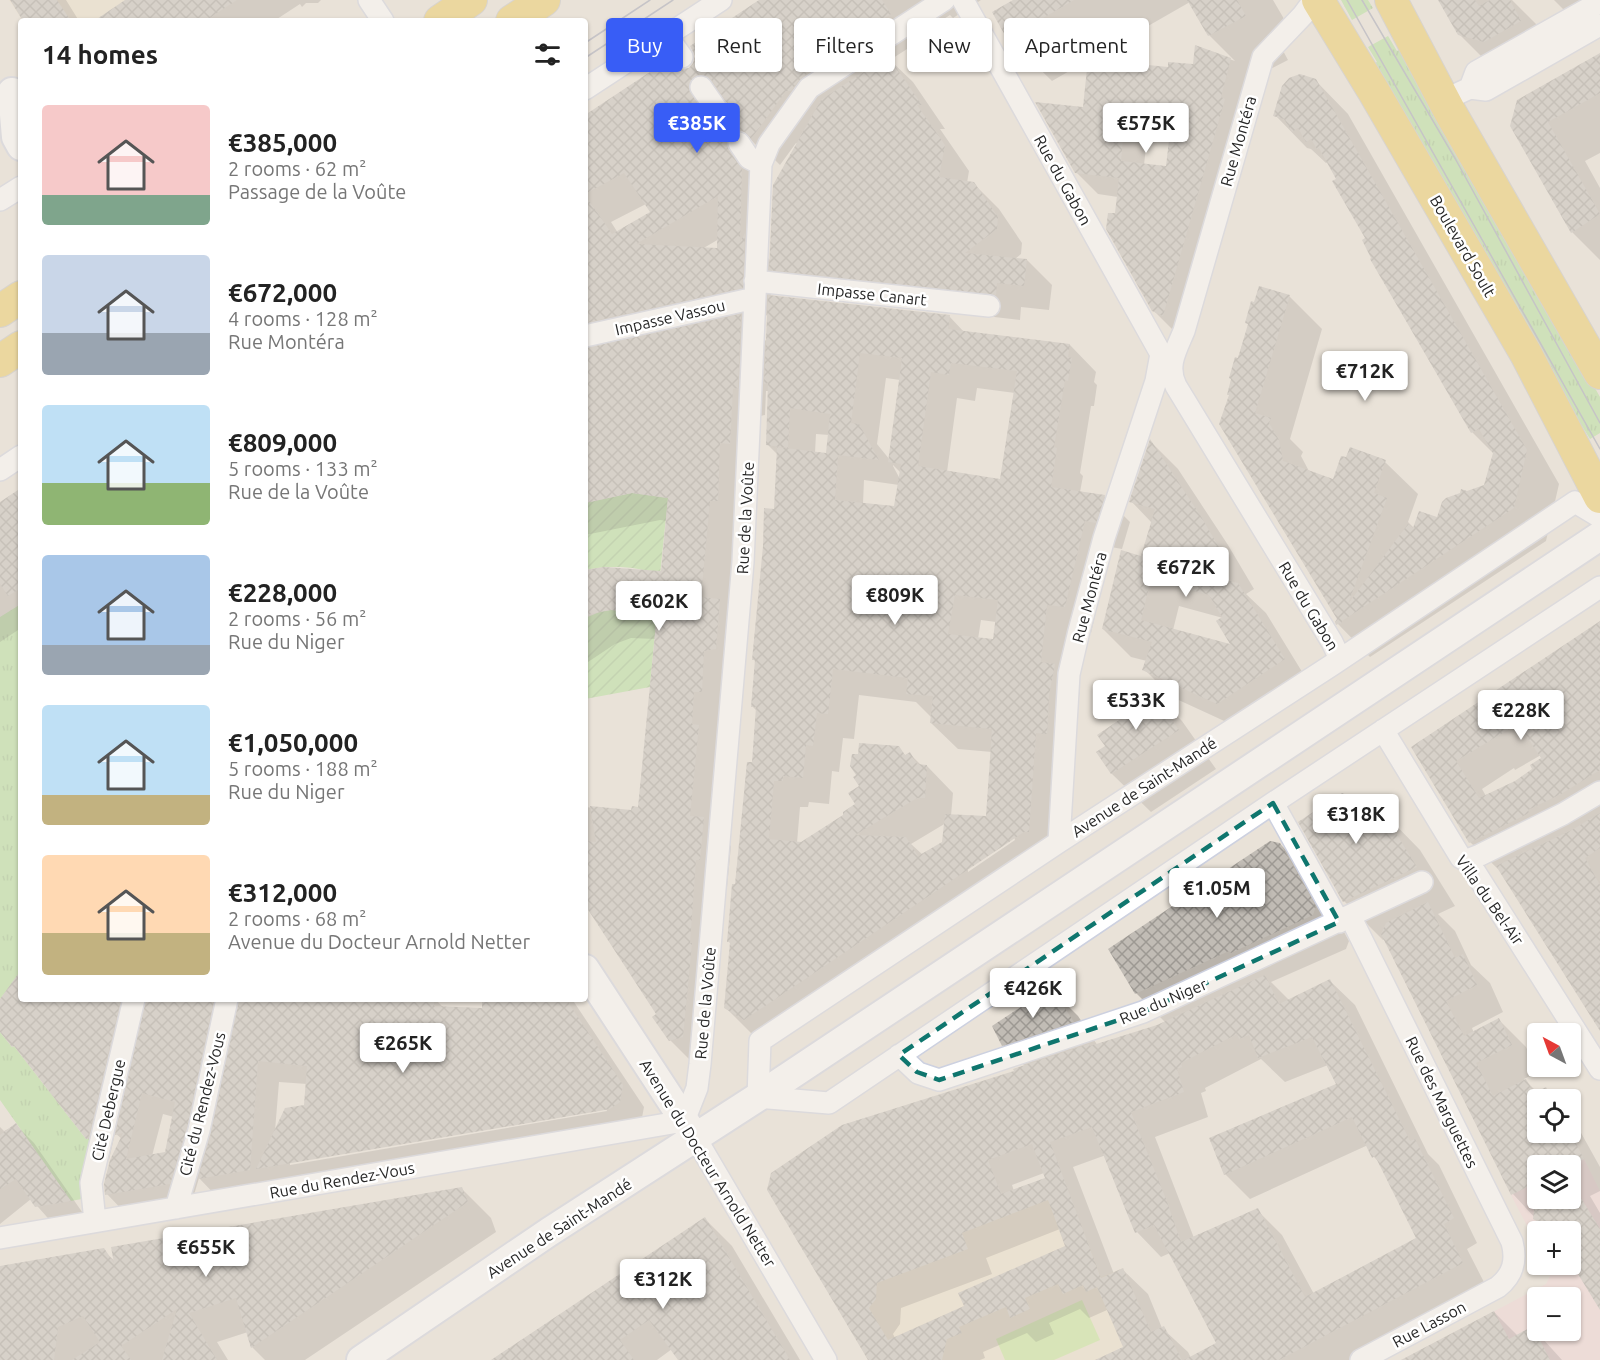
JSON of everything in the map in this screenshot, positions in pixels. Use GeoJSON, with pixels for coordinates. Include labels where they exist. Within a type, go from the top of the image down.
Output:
{"type":"FeatureCollection","features":[{"type":"Feature","properties":{"kind":"main road"},"geometry":{"type":"LineString","coordinates":[[444,18],[471,0]]}},
{"type":"Feature","properties":{"kind":"main road"},"geometry":{"type":"LineString","coordinates":[[517,18],[544,0]]}},
{"type":"Feature","properties":{"kind":"main road","name":"Boulevard Soult"},"geometry":{"type":"LineString","coordinates":[[1316,0],[1374,92],[1526,354],[1593,501]]}},
{"type":"Feature","properties":{"kind":"main road"},"geometry":{"type":"LineString","coordinates":[[1390,0],[1457,94],[1600,373]]}},
{"type":"Feature","properties":{"kind":"main road"},"geometry":{"type":"LineString","coordinates":[[11,88],[18,141]]}},
{"type":"Feature","properties":{"kind":"main road"},"geometry":{"type":"LineString","coordinates":[[0,311],[18,299]]}},
{"type":"Feature","properties":{"kind":"main road"},"geometry":{"type":"LineString","coordinates":[[0,361],[18,349]]}},
{"type":"Feature","properties":{"kind":"main road","name":"Avenue de Saint-Mandé"},"geometry":{"type":"LineString","coordinates":[[361,1360],[549,1232],[690,1129],[758,1096],[1600,536]]}},
{"type":"Feature","properties":{"kind":"main road","name":"Avenue du Docteur Arnold Netter"},"geometry":{"type":"LineString","coordinates":[[588,974],[690,1129]]}},
{"type":"Feature","properties":{"kind":"street"},"geometry":{"type":"LineString","coordinates":[[369,0],[381,18]]}},
{"type":"Feature","properties":{"kind":"street"},"geometry":{"type":"LineString","coordinates":[[683,25],[721,0]]}},
{"type":"Feature","properties":{"kind":"street","name":"Rue de la Voûte"},"geometry":{"type":"LineString","coordinates":[[690,1129],[700,1064],[744,550],[761,164],[769,144],[809,87],[944,0]]}},
{"type":"Feature","properties":{"kind":"street","name":"Rue du Gabon"},"geometry":{"type":"LineString","coordinates":[[963,0],[1166,363],[1176,386],[1332,642],[1340,659]]}},
{"type":"Feature","properties":{"kind":"street","name":"Rue Montéra"},"geometry":{"type":"LineString","coordinates":[[1059,842],[1069,674],[1078,631],[1104,538],[1166,363],[1184,331],[1263,57],[1316,0]]}},
{"type":"Feature","properties":{"kind":"street"},"geometry":{"type":"LineString","coordinates":[[1457,94],[1476,72],[1600,2]]}},
{"type":"Feature","properties":{"kind":"street"},"geometry":{"type":"LineString","coordinates":[[1457,94],[1486,90],[1600,25]]}},
{"type":"Feature","properties":{"kind":"street"},"geometry":{"type":"LineString","coordinates":[[588,87],[611,72]]}},
{"type":"Feature","properties":{"kind":"street"},"geometry":{"type":"LineString","coordinates":[[701,87],[749,158],[761,164]]}},
{"type":"Feature","properties":{"kind":"street"},"geometry":{"type":"LineString","coordinates":[[0,200],[18,189]]}},
{"type":"Feature","properties":{"kind":"street","name":"Impasse Canart"},"geometry":{"type":"LineString","coordinates":[[755,290],[989,306]]}},
{"type":"Feature","properties":{"kind":"street","name":"Impasse Vassou"},"geometry":{"type":"LineString","coordinates":[[588,335],[755,290]]}},
{"type":"Feature","properties":{"kind":"street"},"geometry":{"type":"LineString","coordinates":[[0,470],[18,458]]}},
{"type":"Feature","properties":{"kind":"street","name":"Avenue de Saint-Mandé"},"geometry":{"type":"LineString","coordinates":[[758,1096],[760,1041],[1340,659],[1593,501]]}},
{"type":"Feature","properties":{"kind":"street"},"geometry":{"type":"LineString","coordinates":[[758,1096],[829,1103],[1273,803],[1600,587]]}},
{"type":"Feature","properties":{"kind":"street","name":"Villa du Bel-Air"},"geometry":{"type":"LineString","coordinates":[[1383,730],[1461,858],[1467,860],[1600,1069]]}},
{"type":"Feature","properties":{"kind":"street"},"geometry":{"type":"LineString","coordinates":[[1467,860],[1563,814],[1600,792]]}},
{"type":"Feature","properties":{"kind":"street","name":"Rue des Marguettes"},"geometry":{"type":"LineString","coordinates":[[1273,803],[1345,919],[1512,1242],[1515,1255],[1513,1267],[1508,1279],[1498,1287]]}},
{"type":"Feature","properties":{"kind":"street","name":"Rue du Niger"},"geometry":{"type":"LineString","coordinates":[[898,1055],[918,1073],[939,1080],[1143,1012],[1422,882]]}},
{"type":"Feature","properties":{"kind":"street","name":"Cité Debergue"},"geometry":{"type":"LineString","coordinates":[[95,1221],[90,1183],[133,1002]]}},
{"type":"Feature","properties":{"kind":"street","name":"Cité du Rendez-Vous"},"geometry":{"type":"LineString","coordinates":[[176,1208],[199,1130],[226,1002]]}},
{"type":"Feature","properties":{"kind":"street","name":"Rue du Rendez-Vous"},"geometry":{"type":"LineString","coordinates":[[0,1238],[176,1208],[690,1129]]}},
{"type":"Feature","properties":{"kind":"street","name":"Avenue du Docteur Arnold Netter"},"geometry":{"type":"LineString","coordinates":[[690,1129],[826,1360]]}},
{"type":"Feature","properties":{"kind":"street","name":"Rue Lasson"},"geometry":{"type":"LineString","coordinates":[[1360,1360],[1498,1287]]}},
{"type":"Feature","properties":{"kind":"highlighted area"},"geometry":{"type":"Polygon","coordinates":[[[1273,803],[1339,922],[1143,1012],[939,1080],[917,1072],[899,1055],[1273,803]]]}},
{"type":"Feature","properties":{"kind":"shaded area"},"geometry":{"type":"Polygon","coordinates":[[[9,0],[237,0],[209,18],[21,18],[9,0]]]}},
{"type":"Feature","properties":{"kind":"shaded area"},"geometry":{"type":"Polygon","coordinates":[[[1584,1159],[1600,1191],[1600,1360],[1402,1360],[1527,1294],[1527,1341],[1581,1341],[1581,1287],[1540,1287],[1546,1284],[1550,1275],[1581,1275],[1581,1221],[1527,1221],[1527,1226],[1511,1195],[1527,1187],[1527,1209],[1581,1209],[1581,1160],[1584,1159]]]}},
{"type":"Feature","properties":{"kind":"shaded area"},"geometry":{"type":"Polygon","coordinates":[[[1062,1176],[1101,1277],[1123,1268],[1151,1333],[1116,1350],[1121,1360],[868,1360],[817,1272],[1062,1176]]]}},
{"type":"Feature","properties":{"kind":"green space"},"geometry":{"type":"Polygon","coordinates":[[[1341,0],[1368,0],[1373,8],[1352,20],[1341,0]]]}},
{"type":"Feature","properties":{"kind":"green space"},"geometry":{"type":"Polygon","coordinates":[[[1388,36],[1397,51],[1403,47],[1600,397],[1600,433],[1590,439],[1582,426],[1577,429],[1371,65],[1377,62],[1368,47],[1388,36]]]}},
{"type":"Feature","properties":{"kind":"green space"},"geometry":{"type":"Polygon","coordinates":[[[632,493],[668,498],[660,575],[623,567],[588,570],[588,502],[632,493]]]}},
{"type":"Feature","properties":{"kind":"green space"},"geometry":{"type":"Polygon","coordinates":[[[18,606],[18,976],[0,999],[0,617],[18,606]]]}},
{"type":"Feature","properties":{"kind":"green space"},"geometry":{"type":"Polygon","coordinates":[[[602,611],[646,613],[657,611],[650,687],[588,698],[588,617],[602,611]]]}},
{"type":"Feature","properties":{"kind":"green space"},"geometry":{"type":"Polygon","coordinates":[[[0,1032],[12,1047],[14,1046],[86,1139],[94,1138],[87,1198],[71,1201],[0,1100],[0,1032]]]}},
{"type":"Feature","properties":{"kind":"green space"},"geometry":{"type":"Polygon","coordinates":[[[1082,1300],[1100,1340],[1054,1360],[1005,1360],[996,1339],[1082,1300]]]}},
{"type":"Feature","properties":{"kind":"building"},"geometry":{"type":"Polygon","coordinates":[[[10,0],[57,0],[69,18],[21,18],[10,0]]]}},
{"type":"Feature","properties":{"kind":"building"},"geometry":{"type":"Polygon","coordinates":[[[125,0],[237,0],[210,18],[98,18],[125,0]]]}},
{"type":"Feature","properties":{"kind":"building"},"geometry":{"type":"Polygon","coordinates":[[[759,0],[882,0],[891,14],[885,18],[794,18],[794,72],[806,72],[807,74],[791,91],[786,91],[751,139],[745,132],[740,131],[738,119],[711,79],[701,74],[693,77],[688,87],[691,94],[718,133],[727,138],[728,150],[742,169],[740,242],[745,233],[743,288],[588,322],[588,199],[612,234],[650,212],[624,173],[588,192],[588,113],[650,72],[683,72],[683,68],[689,68],[695,56],[695,72],[782,72],[782,18],[732,18],[759,0]],[[718,196],[636,244],[717,248],[718,196]]]}},
{"type":"Feature","properties":{"kind":"building"},"geometry":{"type":"Polygon","coordinates":[[[1013,0],[1074,0],[1043,18],[1004,18],[1004,34],[992,12],[1013,0]]]}},
{"type":"Feature","properties":{"kind":"building"},"geometry":{"type":"Polygon","coordinates":[[[1187,0],[1237,0],[1246,16],[1208,36],[1187,0]]]}},
{"type":"Feature","properties":{"kind":"building"},"geometry":{"type":"Polygon","coordinates":[[[1438,0],[1475,0],[1479,6],[1490,0],[1510,0],[1521,21],[1484,42],[1458,35],[1438,0]]]}},
{"type":"Feature","properties":{"kind":"building"},"geometry":{"type":"Polygon","coordinates":[[[695,43],[695,56],[690,46],[695,43]]]}},
{"type":"Feature","properties":{"kind":"building"},"geometry":{"type":"Polygon","coordinates":[[[1195,45],[1231,58],[1221,97],[1225,99],[1163,316],[1152,311],[1106,229],[1108,213],[1115,213],[1119,178],[1075,173],[1035,102],[1083,107],[1087,72],[1149,72],[1149,65],[1168,67],[1168,62],[1193,64],[1195,45]],[[1125,117],[1121,161],[1166,166],[1171,123],[1125,117]]]}},
{"type":"Feature","properties":{"kind":"building"},"geometry":{"type":"Polygon","coordinates":[[[1600,53],[1600,93],[1548,122],[1600,214],[1571,233],[1510,126],[1517,100],[1600,53]]]}},
{"type":"Feature","properties":{"kind":"building"},"geometry":{"type":"Polygon","coordinates":[[[895,66],[922,105],[917,105],[945,145],[939,177],[974,182],[998,217],[997,229],[965,253],[1027,259],[1024,286],[997,283],[996,295],[769,270],[773,185],[821,100],[864,72],[895,72],[895,66]]]}},
{"type":"Feature","properties":{"kind":"building"},"geometry":{"type":"Polygon","coordinates":[[[1300,74],[1316,79],[1527,450],[1514,508],[1342,621],[1341,624],[1336,625],[1337,619],[1219,424],[1229,395],[1227,395],[1231,379],[1229,378],[1235,357],[1238,358],[1248,324],[1245,323],[1251,301],[1254,302],[1259,286],[1290,295],[1255,413],[1271,418],[1269,423],[1279,440],[1283,461],[1333,479],[1341,456],[1346,457],[1350,447],[1386,460],[1374,493],[1387,498],[1348,604],[1408,524],[1413,528],[1419,511],[1437,517],[1442,502],[1446,498],[1460,493],[1461,489],[1467,491],[1484,485],[1493,453],[1479,429],[1471,433],[1370,259],[1362,240],[1365,238],[1332,181],[1336,179],[1319,148],[1317,149],[1311,139],[1306,142],[1298,128],[1292,132],[1284,119],[1273,116],[1282,86],[1289,78],[1300,74]]]}},
{"type":"Feature","properties":{"kind":"building"},"geometry":{"type":"Polygon","coordinates":[[[768,295],[950,315],[948,329],[1070,344],[1068,357],[1072,358],[1068,381],[1065,380],[1054,447],[1057,448],[1051,487],[1105,495],[1096,523],[1085,521],[1065,607],[1047,605],[1041,662],[1055,664],[1049,695],[1047,734],[1036,733],[1029,832],[1024,832],[744,1020],[724,1008],[732,884],[735,884],[747,762],[752,762],[756,707],[751,707],[755,660],[752,660],[763,546],[764,508],[774,509],[777,447],[826,453],[830,414],[790,408],[788,448],[766,445],[768,383],[764,384],[768,295]],[[860,353],[851,423],[859,424],[879,460],[838,455],[835,500],[894,506],[901,464],[888,462],[902,358],[860,353]],[[951,363],[949,375],[931,372],[918,466],[1000,479],[1017,371],[951,363]],[[955,595],[948,634],[993,639],[998,600],[955,595]],[[833,669],[828,714],[817,713],[813,746],[806,745],[803,778],[783,776],[783,781],[774,781],[769,839],[801,842],[843,815],[843,812],[855,804],[848,793],[859,786],[850,766],[852,754],[858,754],[859,743],[899,746],[905,755],[910,752],[917,764],[927,765],[925,798],[917,798],[855,835],[906,837],[918,856],[942,842],[945,814],[986,816],[992,729],[930,723],[933,696],[906,694],[908,678],[833,669]]]}},
{"type":"Feature","properties":{"kind":"building"},"geometry":{"type":"Polygon","coordinates":[[[741,314],[738,388],[733,389],[730,444],[720,443],[718,501],[710,501],[701,597],[720,599],[716,649],[704,651],[702,692],[694,692],[692,724],[699,725],[690,816],[704,817],[700,860],[696,860],[690,943],[692,943],[683,1037],[669,1041],[652,1017],[656,1014],[588,910],[588,841],[596,842],[590,806],[631,810],[632,806],[638,807],[657,614],[611,610],[588,614],[588,570],[604,567],[661,571],[668,498],[632,493],[588,502],[588,347],[741,314]]]}},
{"type":"Feature","properties":{"kind":"building"},"geometry":{"type":"Polygon","coordinates":[[[1150,439],[1227,561],[1204,574],[1238,583],[1285,659],[1217,704],[1142,670],[1152,642],[1102,629],[1121,550],[1141,556],[1155,509],[1129,502],[1150,439]],[[1151,579],[1141,620],[1230,644],[1216,621],[1222,617],[1209,595],[1151,579]]]}},
{"type":"Feature","properties":{"kind":"building"},"geometry":{"type":"Polygon","coordinates":[[[18,490],[18,590],[8,596],[0,584],[0,502],[18,490]]]}},
{"type":"Feature","properties":{"kind":"building"},"geometry":{"type":"Polygon","coordinates":[[[1600,621],[1600,770],[1561,794],[1528,810],[1529,813],[1469,843],[1411,747],[1600,621]],[[1519,725],[1456,761],[1479,798],[1515,781],[1532,769],[1530,765],[1541,758],[1519,725]]]}},
{"type":"Feature","properties":{"kind":"building"},"geometry":{"type":"Polygon","coordinates":[[[1143,680],[1179,730],[1111,774],[1096,752],[1105,746],[1097,735],[1125,716],[1123,714],[1128,710],[1143,680]]]}},
{"type":"Feature","properties":{"kind":"building"},"geometry":{"type":"Polygon","coordinates":[[[1342,793],[1381,809],[1417,867],[1343,902],[1298,822],[1342,793]]]}},
{"type":"Feature","properties":{"kind":"building"},"geometry":{"type":"Polygon","coordinates":[[[1600,813],[1600,848],[1585,858],[1600,885],[1600,1031],[1496,866],[1572,830],[1600,813]]]}},
{"type":"Feature","properties":{"kind":"building"},"geometry":{"type":"Polygon","coordinates":[[[1270,841],[1280,843],[1316,906],[1313,915],[1135,994],[1108,949],[1270,841]]]}},
{"type":"Feature","properties":{"kind":"building"},"geometry":{"type":"Polygon","coordinates":[[[1428,902],[1455,958],[1463,954],[1477,985],[1446,1001],[1464,1036],[1499,1018],[1512,1045],[1476,1063],[1493,1096],[1526,1079],[1532,1089],[1527,1089],[1527,1143],[1576,1143],[1584,1159],[1581,1160],[1581,1155],[1527,1155],[1527,1187],[1511,1195],[1381,934],[1386,923],[1428,902]]]}},
{"type":"Feature","properties":{"kind":"building"},"geometry":{"type":"Polygon","coordinates":[[[18,974],[18,1002],[120,1002],[88,1139],[14,1046],[12,1047],[0,1032],[0,999],[18,974]]]}},
{"type":"Feature","properties":{"kind":"building"},"geometry":{"type":"Polygon","coordinates":[[[1265,975],[1279,1004],[1330,979],[1410,1141],[1415,1139],[1454,1218],[1444,1224],[1463,1263],[1279,1360],[1184,1360],[1216,1343],[1154,1225],[1135,1233],[1092,1127],[1050,1142],[1101,1278],[1123,1268],[1151,1332],[1164,1326],[1182,1360],[1095,1360],[1123,1347],[1097,1287],[1086,1292],[1083,1285],[1063,1294],[1058,1284],[1025,1298],[1030,1309],[1010,1318],[1006,1307],[959,1327],[962,1333],[947,1339],[942,1360],[868,1360],[767,1190],[771,1173],[842,1125],[1014,1071],[1013,1069],[1089,1044],[1090,1046],[1157,1025],[1265,975]],[[1237,1034],[1181,1063],[1182,1067],[1177,1069],[1184,1092],[1131,1112],[1181,1242],[1258,1208],[1305,1297],[1416,1238],[1375,1156],[1372,1158],[1352,1117],[1224,1175],[1209,1138],[1336,1084],[1312,1037],[1258,1058],[1249,1035],[1239,1039],[1237,1034]],[[1032,1144],[988,1160],[1001,1194],[1045,1178],[1032,1144]],[[1048,1200],[962,1233],[968,1249],[877,1283],[876,1299],[869,1308],[888,1340],[964,1306],[958,1293],[1065,1246],[1048,1200]]]}},
{"type":"Feature","properties":{"kind":"building"},"geometry":{"type":"Polygon","coordinates":[[[1051,987],[1074,1022],[1002,1046],[992,1026],[1051,987]]]}},
{"type":"Feature","properties":{"kind":"building"},"geometry":{"type":"Polygon","coordinates":[[[145,1002],[213,1002],[187,1127],[170,1184],[105,1195],[104,1184],[110,1160],[123,1133],[115,1135],[145,1002]],[[142,1093],[126,1159],[165,1152],[175,1102],[142,1093]]]}},
{"type":"Feature","properties":{"kind":"building"},"geometry":{"type":"Polygon","coordinates":[[[238,1002],[434,1002],[434,1006],[482,1008],[482,1002],[568,1002],[623,1085],[620,1102],[610,1109],[256,1169],[285,1108],[304,1105],[307,1066],[258,1061],[250,1170],[198,1179],[211,1133],[238,1002]]]}},
{"type":"Feature","properties":{"kind":"building"},"geometry":{"type":"Polygon","coordinates":[[[16,1123],[71,1201],[35,1207],[16,1179],[0,1189],[0,1135],[16,1123]]]}},
{"type":"Feature","properties":{"kind":"building"},"geometry":{"type":"Polygon","coordinates":[[[462,1187],[468,1202],[251,1348],[236,1298],[189,1313],[217,1360],[162,1360],[177,1309],[121,1346],[131,1360],[72,1360],[100,1342],[83,1316],[58,1327],[54,1360],[0,1360],[0,1266],[104,1248],[114,1263],[111,1247],[462,1187]]]}},
{"type":"Feature","properties":{"kind":"building"},"geometry":{"type":"Polygon","coordinates":[[[1581,1198],[1600,1229],[1600,1310],[1579,1275],[1581,1275],[1581,1221],[1537,1221],[1533,1219],[1534,1209],[1581,1209],[1581,1198]]]}},
{"type":"Feature","properties":{"kind":"building"},"geometry":{"type":"Polygon","coordinates":[[[705,1217],[790,1360],[678,1360],[649,1320],[620,1340],[634,1360],[491,1360],[705,1217]]]}},
{"type":"Feature","properties":{"kind":"building"},"geometry":{"type":"Polygon","coordinates":[[[1494,1311],[1509,1339],[1527,1329],[1527,1341],[1540,1341],[1550,1360],[1401,1360],[1494,1311]]]}},
{"type":"Feature","properties":{"kind":"tram line"},"geometry":{"type":"LineString","coordinates":[[588,41],[650,0]]}},
{"type":"Feature","properties":{"kind":"tram line"},"geometry":{"type":"LineString","coordinates":[[588,56],[673,0]]}},
{"type":"Feature","properties":{"kind":"tram line"},"geometry":{"type":"LineString","coordinates":[[1347,0],[1600,449]]}},
{"type":"Feature","properties":{"kind":"tram line"},"geometry":{"type":"LineString","coordinates":[[1362,0],[1456,160],[1600,423]]}}]}
